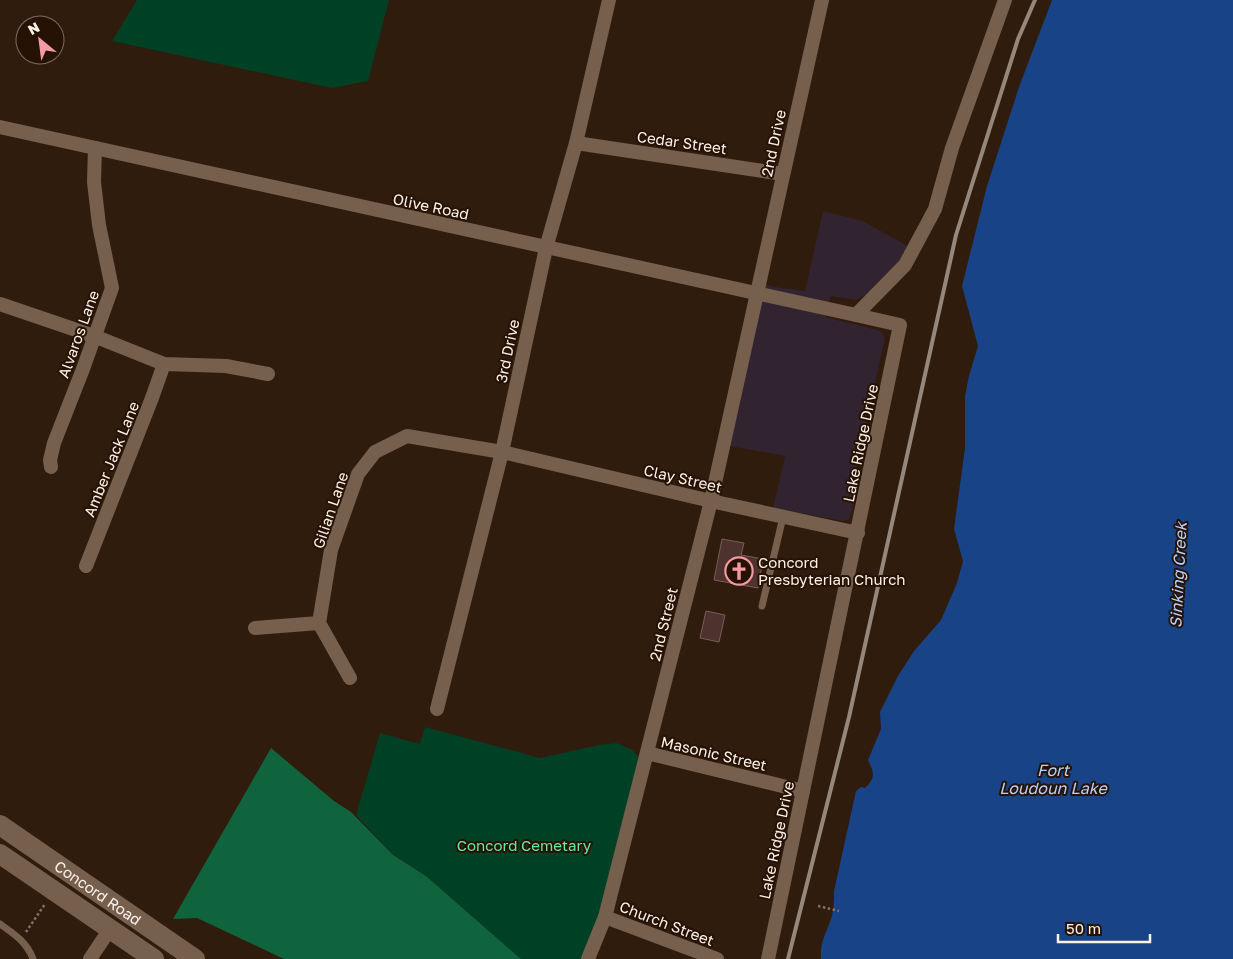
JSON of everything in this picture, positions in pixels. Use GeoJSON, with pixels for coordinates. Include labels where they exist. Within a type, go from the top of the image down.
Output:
{"type":"FeatureCollection","features":[{"type":"Feature","properties":{"kind":"main road","name":"Concord Road"},"geometry":{"type":"LineString","coordinates":[[0,825],[195,959]]}},
{"type":"Feature","properties":{"kind":"main road","name":"Concord Road"},"geometry":{"type":"LineString","coordinates":[[0,854],[154,959]]}},
{"type":"Feature","properties":{"kind":"main road"},"geometry":{"type":"LineString","coordinates":[[110,928],[124,911]]}},
{"type":"Feature","properties":{"kind":"street","name":"3rd Drive"},"geometry":{"type":"LineString","coordinates":[[438,709],[502,452],[546,248],[576,143],[609,0]]}},
{"type":"Feature","properties":{"kind":"street","name":"2nd Drive"},"geometry":{"type":"LineString","coordinates":[[757,294],[822,0]]}},
{"type":"Feature","properties":{"kind":"street"},"geometry":{"type":"LineString","coordinates":[[856,315],[904,265],[936,209],[952,148],[1005,0]]}},
{"type":"Feature","properties":{"kind":"street","name":"Olive Road"},"geometry":{"type":"LineString","coordinates":[[0,127],[856,315]]}},
{"type":"Feature","properties":{"kind":"street","name":"Cedar Street"},"geometry":{"type":"LineString","coordinates":[[576,143],[783,174]]}},
{"type":"Feature","properties":{"kind":"street","name":"Alvaros Lane"},"geometry":{"type":"LineString","coordinates":[[51,467],[50,460],[54,443],[112,288],[99,225],[95,190],[95,148]]}},
{"type":"Feature","properties":{"kind":"street","name":"2nd Street"},"geometry":{"type":"LineString","coordinates":[[588,959],[605,916],[647,753],[711,501],[757,294]]}},
{"type":"Feature","properties":{"kind":"street"},"geometry":{"type":"LineString","coordinates":[[0,304],[94,336],[164,364],[226,366],[268,374]]}},
{"type":"Feature","properties":{"kind":"street","name":"Lake Ridge Drive"},"geometry":{"type":"LineString","coordinates":[[768,959],[900,325],[856,315]]}},
{"type":"Feature","properties":{"kind":"street","name":"Amber Jack Lane"},"geometry":{"type":"LineString","coordinates":[[86,566],[164,364]]}},
{"type":"Feature","properties":{"kind":"street","name":"Gilian Lane"},"geometry":{"type":"LineString","coordinates":[[320,623],[331,550],[358,474],[375,452],[407,436],[502,452]]}},
{"type":"Feature","properties":{"kind":"street","name":"Clay Street"},"geometry":{"type":"LineString","coordinates":[[502,452],[858,533]]}},
{"type":"Feature","properties":{"kind":"street"},"geometry":{"type":"LineString","coordinates":[[255,628],[320,623],[350,678]]}},
{"type":"Feature","properties":{"kind":"street","name":"Masonic Street"},"geometry":{"type":"LineString","coordinates":[[647,753],[803,791]]}},
{"type":"Feature","properties":{"kind":"street","name":"Church Street"},"geometry":{"type":"LineString","coordinates":[[605,916],[717,959]]}},
{"type":"Feature","properties":{"kind":"street"},"geometry":{"type":"LineString","coordinates":[[90,959],[110,928]]}},
{"type":"Feature","properties":{"kind":"lane"},"geometry":{"type":"LineString","coordinates":[[762,606],[783,517]]}},
{"type":"Feature","properties":{"kind":"lane"},"geometry":{"type":"LineString","coordinates":[[0,924],[21,939],[31,952],[33,959]]}},
{"type":"Feature","properties":{"kind":"path"},"geometry":{"type":"LineString","coordinates":[[21,939],[46,902]]}},
{"type":"Feature","properties":{"kind":"path"},"geometry":{"type":"LineString","coordinates":[[818,906],[839,911]]}},
{"type":"Feature","properties":{"kind":"shaded area"},"geometry":{"type":"Polygon","coordinates":[[[823,211],[863,221],[911,248],[876,290],[856,300],[831,296],[825,317],[881,331],[885,338],[856,469],[860,470],[852,511],[849,519],[843,521],[773,508],[785,456],[719,444],[750,303],[752,281],[775,287],[805,291],[823,211]]]}},
{"type":"Feature","properties":{"kind":"green space"},"geometry":{"type":"Polygon","coordinates":[[[137,0],[389,0],[368,81],[332,88],[112,41],[137,0]]]}},
{"type":"Feature","properties":{"kind":"green space","name":"Concord Cemetary"},"geometry":{"type":"Polygon","coordinates":[[[425,727],[540,758],[617,743],[632,750],[641,759],[601,909],[585,959],[521,959],[426,876],[393,855],[356,815],[380,733],[420,744],[425,727]]]}},
{"type":"Feature","properties":{"kind":"green space"},"geometry":{"type":"Polygon","coordinates":[[[271,748],[334,801],[351,812],[393,855],[426,876],[521,959],[284,959],[197,918],[173,919],[271,748]]]}},
{"type":"Feature","properties":{"kind":"water","name":"Fort Loudoun Lake"},"geometry":{"type":"Polygon","coordinates":[[[1052,0],[1233,0],[1233,959],[821,959],[821,947],[832,916],[834,891],[856,791],[861,787],[865,788],[873,775],[868,760],[881,729],[880,712],[898,676],[914,651],[941,620],[957,583],[963,561],[954,529],[965,448],[965,396],[978,346],[962,286],[987,186],[1019,87],[1052,0]]]}},
{"type":"Feature","properties":{"kind":"building","name":"Concord Presbyterian Church"},"geometry":{"type":"Polygon","coordinates":[[[722,539],[744,543],[741,555],[763,559],[758,588],[714,580],[722,539]]]}},
{"type":"Feature","properties":{"kind":"building"},"geometry":{"type":"Polygon","coordinates":[[[706,611],[725,615],[719,642],[700,638],[706,611]]]}},
{"type":"Feature","properties":{"kind":"railway"},"geometry":{"type":"LineString","coordinates":[[788,959],[849,717],[956,235],[1018,39],[1035,0]]}},
{"type":"Feature","properties":{"kind":"place","name":"Concord Presbyterian Church"},"geometry":{"type":"Point","coordinates":[739,571]}},
{"type":"Feature","properties":{"kind":"water label","name":"Sinking Creek"},"geometry":{"type":"Point","coordinates":[1178,575]}}]}
